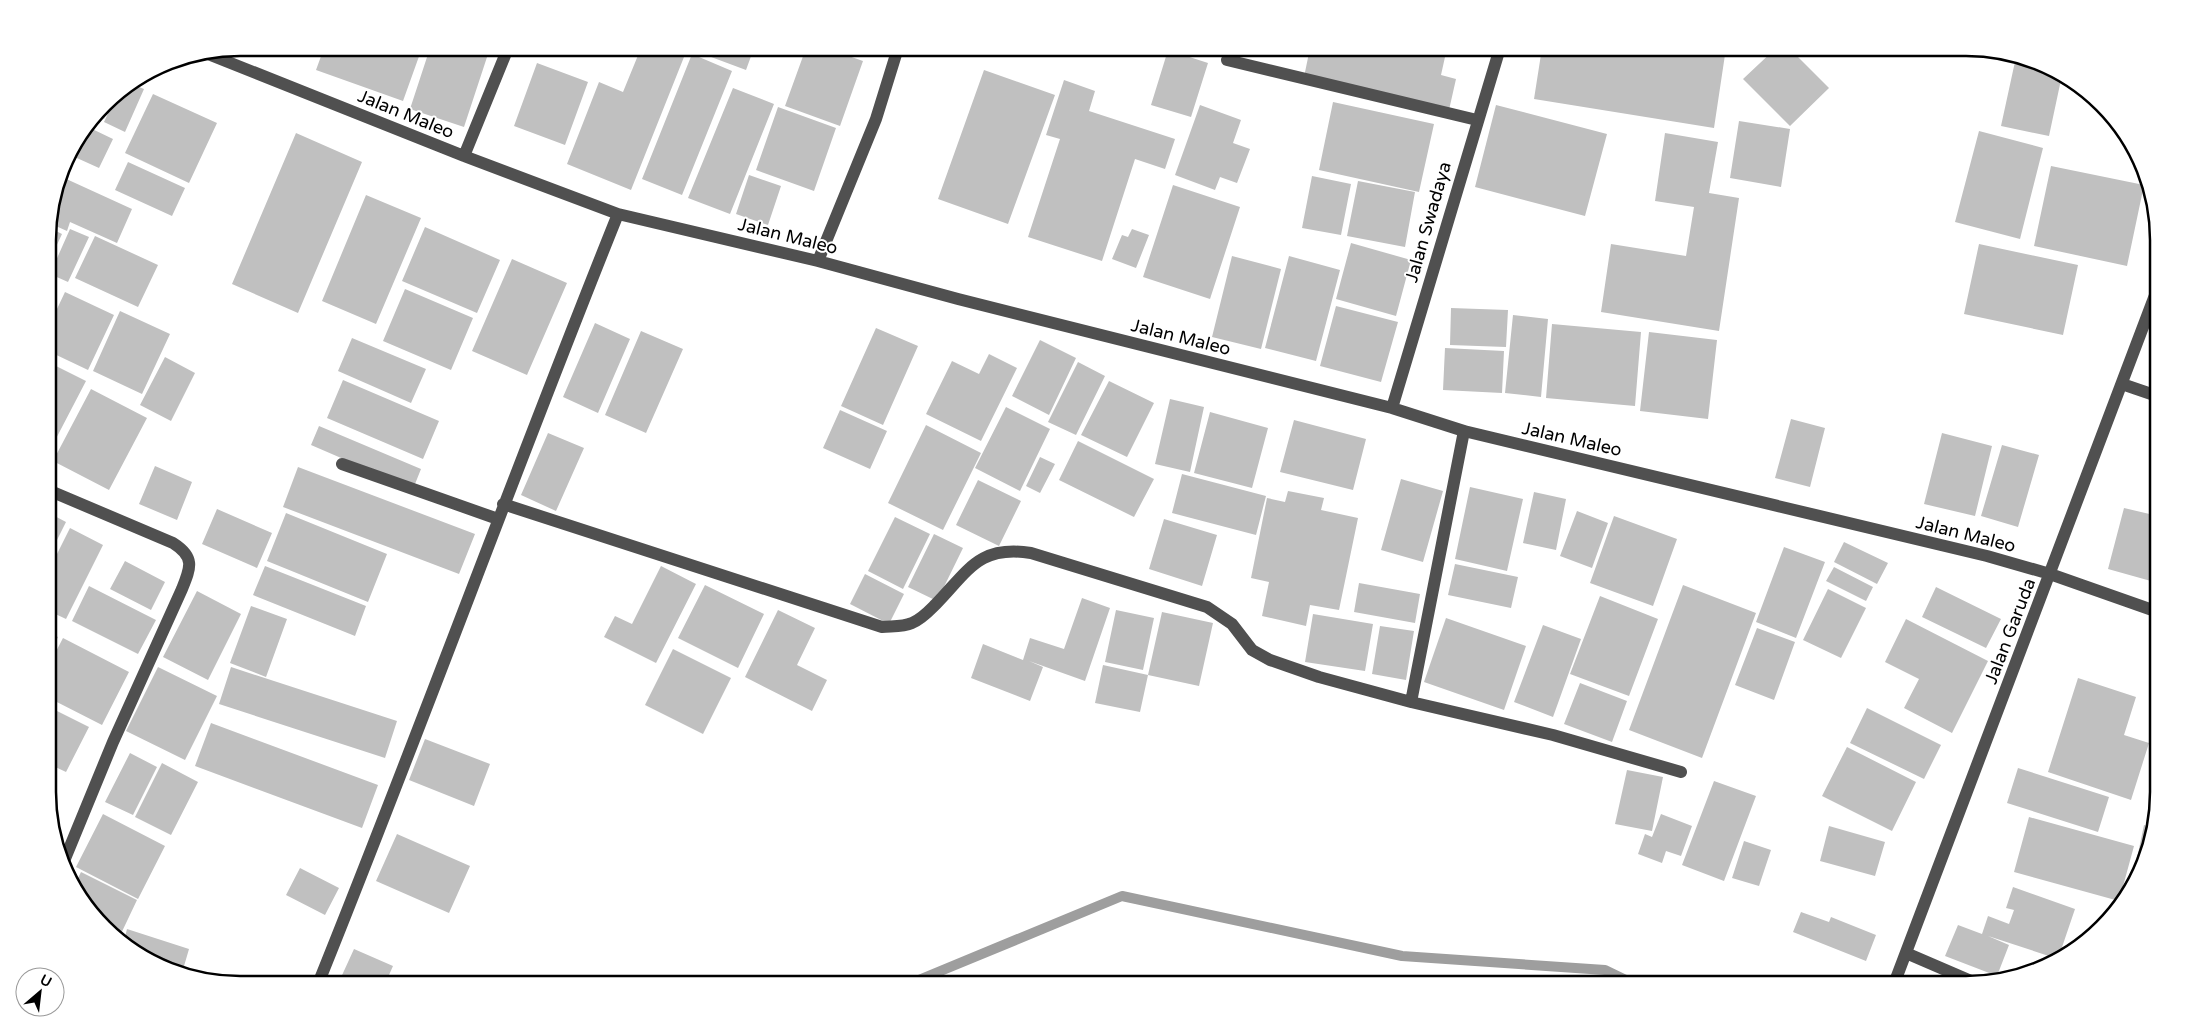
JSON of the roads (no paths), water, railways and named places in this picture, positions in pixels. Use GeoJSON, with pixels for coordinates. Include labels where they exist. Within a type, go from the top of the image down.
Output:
{"type":"FeatureCollection","features":[{"type":"Feature","properties":{"kind":"street"},"geometry":{"type":"LineString","coordinates":[[464,156],[505,56]]}},
{"type":"Feature","properties":{"kind":"street"},"geometry":{"type":"LineString","coordinates":[[818,261],[876,119],[896,56]]}},
{"type":"Feature","properties":{"kind":"street","name":"Jalan Swadaya"},"geometry":{"type":"LineString","coordinates":[[1392,408],[1497,56]]}},
{"type":"Feature","properties":{"kind":"street","name":"Jalan Maleo"},"geometry":{"type":"LineString","coordinates":[[218,58],[464,156],[618,214],[818,261],[968,302],[1392,408],[1464,432],[1977,554],[2050,574],[2150,609]]}},
{"type":"Feature","properties":{"kind":"street"},"geometry":{"type":"LineString","coordinates":[[1227,60],[1477,120]]}},
{"type":"Feature","properties":{"kind":"street"},"geometry":{"type":"LineString","coordinates":[[321,976],[405,765],[503,504],[618,214]]}},
{"type":"Feature","properties":{"kind":"street","name":"Jalan Garuda"},"geometry":{"type":"LineString","coordinates":[[1897,976],[2150,309]]}},
{"type":"Feature","properties":{"kind":"street"},"geometry":{"type":"LineString","coordinates":[[2122,384],[2150,394]]}},
{"type":"Feature","properties":{"kind":"street"},"geometry":{"type":"LineString","coordinates":[[1411,702],[1464,432]]}},
{"type":"Feature","properties":{"kind":"street"},"geometry":{"type":"LineString","coordinates":[[342,464],[498,519]]}},
{"type":"Feature","properties":{"kind":"street"},"geometry":{"type":"LineString","coordinates":[[56,493],[173,543],[182,549],[190,560],[189,571],[182,589],[113,742],[67,854]]}},
{"type":"Feature","properties":{"kind":"street"},"geometry":{"type":"LineString","coordinates":[[503,504],[882,627],[907,625],[922,618],[978,562],[988,555],[1006,551],[1031,553],[1207,606],[1232,624],[1252,650],[1270,660],[1320,677],[1411,702],[1553,735],[1681,772]]}},
{"type":"Feature","properties":{"kind":"street"},"geometry":{"type":"LineString","coordinates":[[1906,953],[1959,976]]}},
{"type":"Feature","properties":{"kind":"waterway"},"geometry":{"type":"LineString","coordinates":[[928,976],[1122,896],[1402,956],[1605,970],[1617,976]]}}]}
